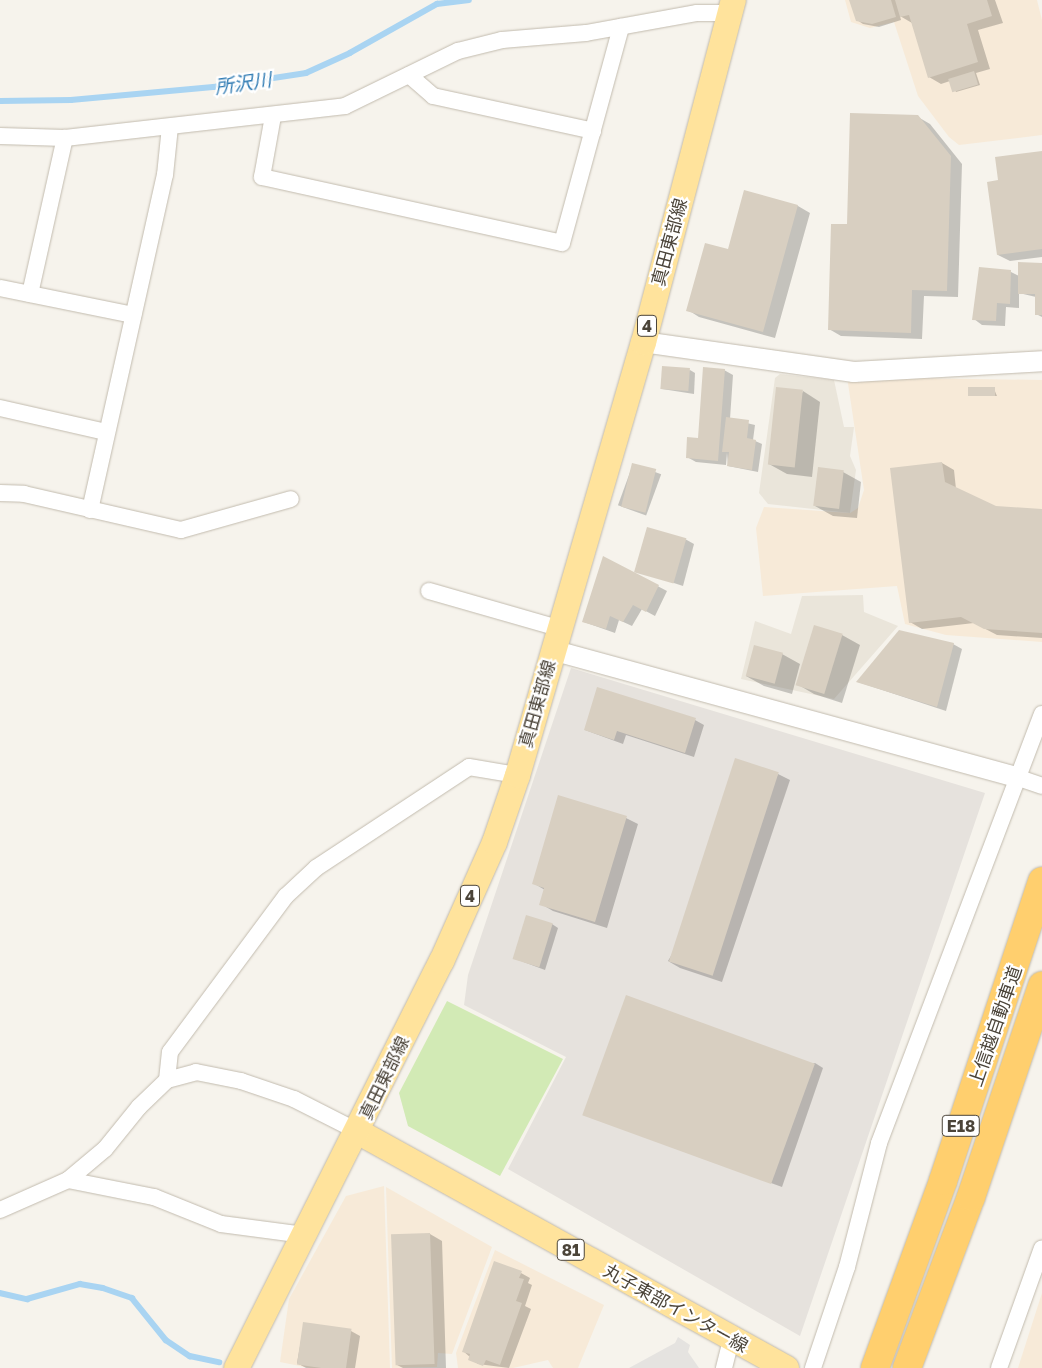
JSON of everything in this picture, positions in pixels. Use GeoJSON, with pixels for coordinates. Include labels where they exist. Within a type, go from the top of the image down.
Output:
{"type":"FeatureCollection","features":[{"type":"Feature","properties":{"kind":"highway","name":"上信越自動車道"},"geometry":{"type":"LineString","coordinates":[[874,1368],[942,1181],[1042,882]]}},
{"type":"Feature","properties":{"kind":"highway","name":"上信越自動車道"},"geometry":{"type":"LineString","coordinates":[[907,1368],[971,1197],[1042,986]]}},
{"type":"Feature","properties":{"kind":"main road","name":"真田東部線"},"geometry":{"type":"LineString","coordinates":[[236,1368],[441,961],[494,842],[516,775],[642,342],[731,7]]}},
{"type":"Feature","properties":{"kind":"main road","name":"丸子東部インター線"},"geometry":{"type":"LineString","coordinates":[[357,1131],[786,1368]]}},
{"type":"Feature","properties":{"kind":"street"},"geometry":{"type":"LineString","coordinates":[[0,136],[65,138],[273,116],[345,106],[458,51],[502,40],[621,27],[731,7]]}},
{"type":"Feature","properties":{"kind":"street"},"geometry":{"type":"LineString","coordinates":[[273,116],[262,177],[562,243],[621,27]]}},
{"type":"Feature","properties":{"kind":"street"},"geometry":{"type":"LineString","coordinates":[[409,75],[432,96],[593,131]]}},
{"type":"Feature","properties":{"kind":"street"},"geometry":{"type":"LineString","coordinates":[[90,510],[165,175],[170,127]]}},
{"type":"Feature","properties":{"kind":"street"},"geometry":{"type":"LineString","coordinates":[[30,294],[65,138]]}},
{"type":"Feature","properties":{"kind":"street"},"geometry":{"type":"LineString","coordinates":[[0,288],[133,315]]}},
{"type":"Feature","properties":{"kind":"street"},"geometry":{"type":"LineString","coordinates":[[642,342],[854,372],[1042,361]]}},
{"type":"Feature","properties":{"kind":"street"},"geometry":{"type":"LineString","coordinates":[[0,408],[106,432]]}},
{"type":"Feature","properties":{"kind":"street"},"geometry":{"type":"LineString","coordinates":[[0,493],[24,494],[181,530],[291,499]]}},
{"type":"Feature","properties":{"kind":"street"},"geometry":{"type":"LineString","coordinates":[[429,591],[555,639],[1042,786]]}},
{"type":"Feature","properties":{"kind":"street"},"geometry":{"type":"LineString","coordinates":[[813,1368],[847,1266],[879,1143],[1042,714]]}},
{"type":"Feature","properties":{"kind":"street"},"geometry":{"type":"LineString","coordinates":[[167,1080],[170,1052],[286,896],[316,868],[469,767],[516,775]]}},
{"type":"Feature","properties":{"kind":"street"},"geometry":{"type":"LineString","coordinates":[[0,1210],[68,1180],[105,1149],[139,1106],[167,1080],[196,1072],[240,1081],[294,1099],[357,1131]]}},
{"type":"Feature","properties":{"kind":"street"},"geometry":{"type":"LineString","coordinates":[[68,1180],[154,1197],[221,1224],[304,1235]]}},
{"type":"Feature","properties":{"kind":"street"},"geometry":{"type":"LineString","coordinates":[[999,1368],[1042,1248]]}},
{"type":"Feature","properties":{"kind":"street"},"geometry":{"type":"LineString","coordinates":[[724,1368],[732,1339]]}},
{"type":"Feature","properties":{"kind":"shaded area"},"geometry":{"type":"Polygon","coordinates":[[[845,0],[1037,0],[1042,20],[1042,135],[959,145],[949,137],[918,96],[894,22],[870,28],[851,22],[845,0]]]}},
{"type":"Feature","properties":{"kind":"shaded area"},"geometry":{"type":"Polygon","coordinates":[[[780,374],[834,380],[844,427],[854,427],[850,456],[856,470],[850,513],[768,504],[759,493],[775,378],[780,374]]]}},
{"type":"Feature","properties":{"kind":"shaded area"},"geometry":{"type":"Polygon","coordinates":[[[847,377],[1042,380],[1042,642],[946,635],[905,624],[897,586],[763,596],[756,528],[764,507],[850,513],[858,508],[864,490],[847,377]]]}},
{"type":"Feature","properties":{"kind":"shaded area"},"geometry":{"type":"Polygon","coordinates":[[[863,595],[864,612],[898,626],[834,699],[741,679],[755,621],[791,634],[802,596],[863,595]]]}},
{"type":"Feature","properties":{"kind":"shaded area"},"geometry":{"type":"Polygon","coordinates":[[[571,668],[985,793],[800,1336],[508,1169],[566,1057],[464,1005],[468,975],[571,668]]]}},
{"type":"Feature","properties":{"kind":"shaded area"},"geometry":{"type":"Polygon","coordinates":[[[384,1186],[390,1368],[310,1368],[280,1362],[289,1299],[346,1196],[384,1186]]]}},
{"type":"Feature","properties":{"kind":"shaded area"},"geometry":{"type":"Polygon","coordinates":[[[386,1187],[492,1247],[452,1354],[438,1353],[437,1367],[392,1368],[386,1187]]]}},
{"type":"Feature","properties":{"kind":"shaded area"},"geometry":{"type":"Polygon","coordinates":[[[495,1250],[604,1305],[578,1368],[553,1368],[548,1360],[513,1368],[458,1368],[456,1353],[495,1250]]]}},
{"type":"Feature","properties":{"kind":"shaded area"},"geometry":{"type":"Polygon","coordinates":[[[1042,1293],[1042,1368],[1018,1368],[1042,1293]]]}},
{"type":"Feature","properties":{"kind":"shaded area"},"geometry":{"type":"Polygon","coordinates":[[[678,1337],[690,1345],[688,1352],[699,1368],[629,1368],[675,1343],[678,1337]]]}},
{"type":"Feature","properties":{"kind":"green space"},"geometry":{"type":"Polygon","coordinates":[[[447,1001],[563,1059],[500,1176],[408,1126],[399,1093],[447,1001]]]}},
{"type":"Feature","properties":{"kind":"building"},"geometry":{"type":"Polygon","coordinates":[[[849,0],[891,0],[896,17],[872,24],[856,21],[849,0]]]}},
{"type":"Feature","properties":{"kind":"building"},"geometry":{"type":"Polygon","coordinates":[[[895,0],[987,0],[992,16],[967,24],[978,62],[928,78],[909,15],[900,17],[895,0]]]}},
{"type":"Feature","properties":{"kind":"building"},"geometry":{"type":"Polygon","coordinates":[[[974,71],[978,84],[952,92],[948,79],[974,71]]]}},
{"type":"Feature","properties":{"kind":"building"},"geometry":{"type":"Polygon","coordinates":[[[850,113],[918,115],[951,156],[947,291],[912,290],[911,333],[828,330],[831,224],[847,224],[850,113]]]}},
{"type":"Feature","properties":{"kind":"building"},"geometry":{"type":"Polygon","coordinates":[[[1042,151],[1042,249],[997,255],[987,182],[998,180],[995,157],[1042,151]]]}},
{"type":"Feature","properties":{"kind":"building"},"geometry":{"type":"Polygon","coordinates":[[[744,190],[798,205],[763,332],[686,311],[705,243],[728,249],[744,190]]]}},
{"type":"Feature","properties":{"kind":"building"},"geometry":{"type":"Polygon","coordinates":[[[1018,262],[1042,263],[1042,315],[1035,315],[1035,294],[1018,294],[1018,262]]]}},
{"type":"Feature","properties":{"kind":"building"},"geometry":{"type":"Polygon","coordinates":[[[979,267],[1011,270],[1010,304],[997,303],[996,321],[972,320],[979,267]]]}},
{"type":"Feature","properties":{"kind":"building"},"geometry":{"type":"Polygon","coordinates":[[[662,366],[690,368],[688,391],[660,389],[662,366]]]}},
{"type":"Feature","properties":{"kind":"building"},"geometry":{"type":"Polygon","coordinates":[[[703,367],[725,369],[718,461],[686,458],[687,437],[698,438],[703,367]]]}},
{"type":"Feature","properties":{"kind":"building"},"geometry":{"type":"Polygon","coordinates":[[[776,387],[803,390],[795,467],[768,465],[776,387]]]}},
{"type":"Feature","properties":{"kind":"building"},"geometry":{"type":"Polygon","coordinates":[[[968,387],[995,387],[995,396],[968,396],[968,387]]]}},
{"type":"Feature","properties":{"kind":"building"},"geometry":{"type":"Polygon","coordinates":[[[726,417],[749,420],[747,438],[756,440],[752,470],[727,466],[729,452],[722,452],[726,417]]]}},
{"type":"Feature","properties":{"kind":"building"},"geometry":{"type":"Polygon","coordinates":[[[942,462],[945,482],[996,506],[1042,509],[1042,633],[984,629],[961,617],[909,623],[890,468],[942,462]]]}},
{"type":"Feature","properties":{"kind":"building"},"geometry":{"type":"Polygon","coordinates":[[[632,463],[656,469],[645,513],[621,507],[632,463]]]}},
{"type":"Feature","properties":{"kind":"building"},"geometry":{"type":"Polygon","coordinates":[[[818,467],[844,470],[839,509],[813,506],[818,467]]]}},
{"type":"Feature","properties":{"kind":"building"},"geometry":{"type":"Polygon","coordinates":[[[647,527],[686,538],[673,583],[634,572],[647,527]]]}},
{"type":"Feature","properties":{"kind":"building"},"geometry":{"type":"Polygon","coordinates":[[[603,556],[659,585],[646,612],[633,605],[623,622],[610,616],[606,629],[582,622],[603,556]]]}},
{"type":"Feature","properties":{"kind":"building"},"geometry":{"type":"Polygon","coordinates":[[[814,625],[843,634],[824,694],[796,685],[814,625]]]}},
{"type":"Feature","properties":{"kind":"building"},"geometry":{"type":"Polygon","coordinates":[[[899,630],[954,643],[937,707],[856,682],[899,630]]]}},
{"type":"Feature","properties":{"kind":"building"},"geometry":{"type":"Polygon","coordinates":[[[754,645],[783,653],[775,684],[746,676],[754,645]]]}},
{"type":"Feature","properties":{"kind":"building"},"geometry":{"type":"Polygon","coordinates":[[[597,687],[696,718],[685,753],[617,731],[614,740],[584,730],[597,687]]]}},
{"type":"Feature","properties":{"kind":"building"},"geometry":{"type":"Polygon","coordinates":[[[735,758],[779,772],[713,976],[669,962],[735,758]]]}},
{"type":"Feature","properties":{"kind":"building"},"geometry":{"type":"Polygon","coordinates":[[[558,795],[627,816],[595,922],[539,905],[544,888],[532,884],[558,795]]]}},
{"type":"Feature","properties":{"kind":"building"},"geometry":{"type":"Polygon","coordinates":[[[526,915],[553,923],[539,967],[513,959],[526,915]]]}},
{"type":"Feature","properties":{"kind":"building"},"geometry":{"type":"Polygon","coordinates":[[[626,995],[815,1064],[771,1184],[582,1115],[626,995]]]}},
{"type":"Feature","properties":{"kind":"building"},"geometry":{"type":"Polygon","coordinates":[[[430,1233],[435,1364],[396,1365],[391,1234],[430,1233]]]}},
{"type":"Feature","properties":{"kind":"building"},"geometry":{"type":"Polygon","coordinates":[[[494,1261],[522,1271],[519,1278],[524,1279],[516,1301],[522,1303],[500,1365],[486,1360],[483,1366],[468,1360],[470,1354],[462,1352],[494,1261]]]}},
{"type":"Feature","properties":{"kind":"building"},"geometry":{"type":"Polygon","coordinates":[[[303,1322],[352,1329],[346,1368],[321,1368],[297,1365],[303,1322]]]}},
{"type":"Feature","properties":{"kind":"waterway","name":"所沢川"},"geometry":{"type":"LineString","coordinates":[[0,101],[71,100],[215,87],[306,73],[350,53],[437,4],[469,0]]}},
{"type":"Feature","properties":{"kind":"waterway"},"geometry":{"type":"LineString","coordinates":[[0,1293],[27,1299],[80,1284],[103,1288],[132,1298],[166,1340],[190,1356],[219,1362]]}}]}
